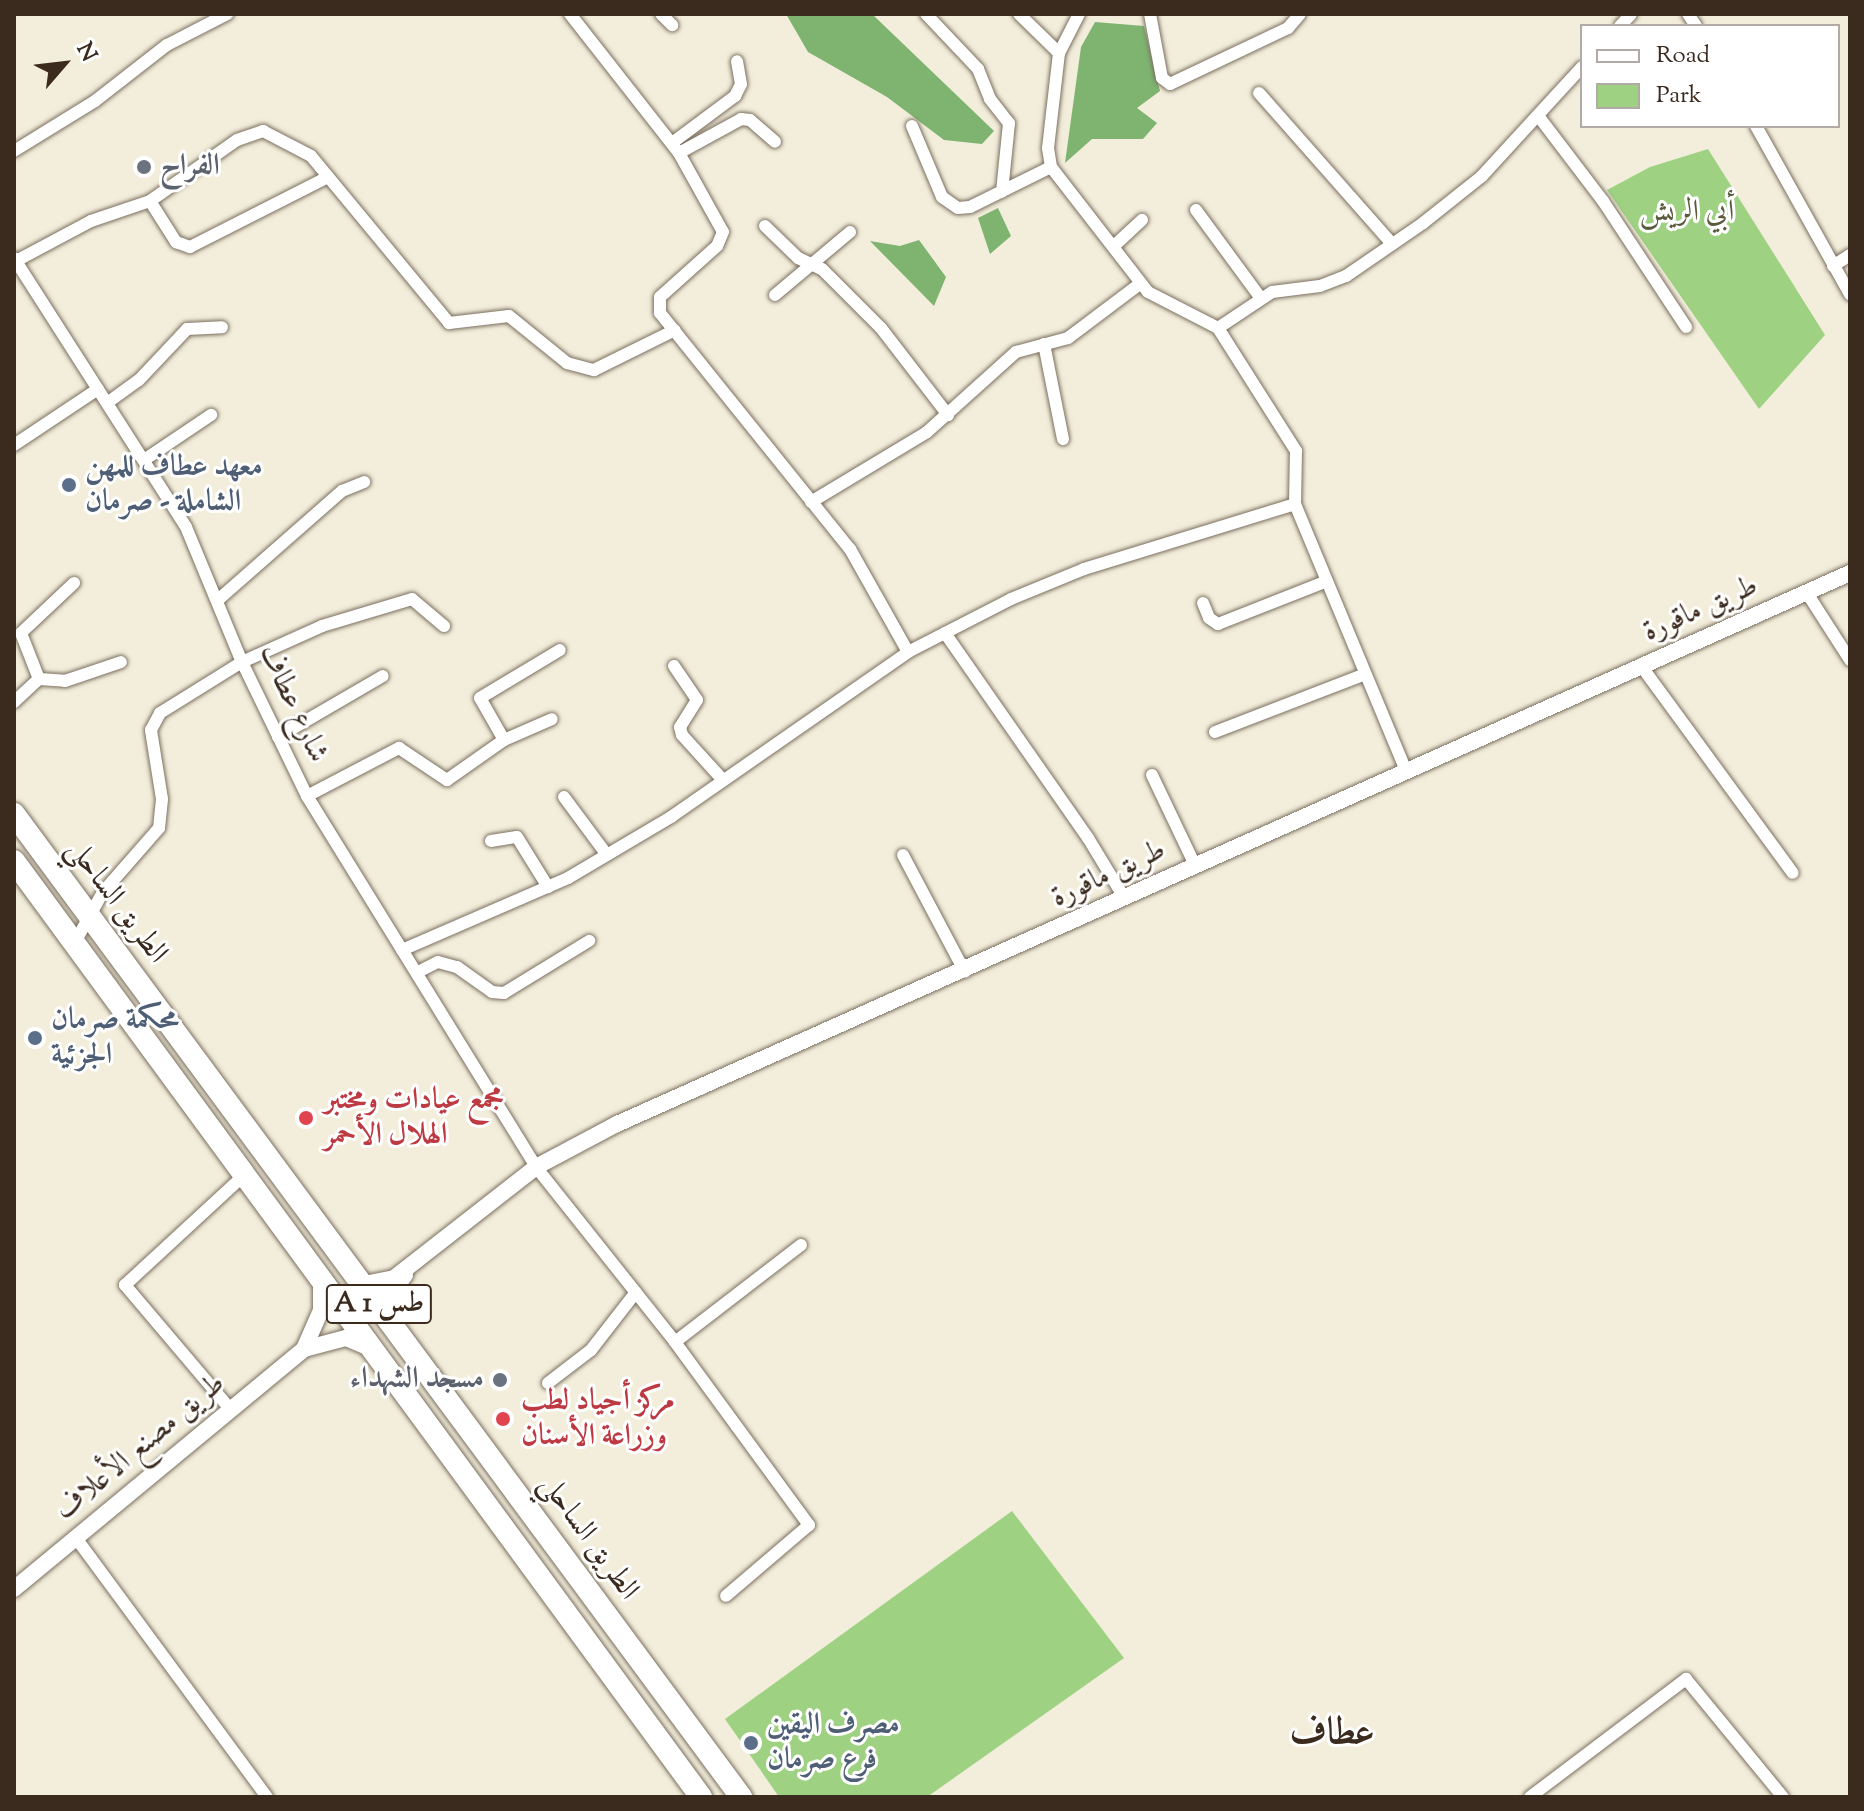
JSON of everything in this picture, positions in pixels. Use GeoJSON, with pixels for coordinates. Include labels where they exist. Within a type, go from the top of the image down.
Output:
{"type":"FeatureCollection","features":[{"type":"Feature","properties":{"kind":"highway","name":"الطريق الساحلي"},"geometry":{"type":"LineString","coordinates":[[14,814],[741,1797]]}},
{"type":"Feature","properties":{"kind":"highway","name":"الطريق الساحلي"},"geometry":{"type":"LineString","coordinates":[[14,861],[701,1797]]}},
{"type":"Feature","properties":{"kind":"street"},"geometry":{"type":"LineString","coordinates":[[195,14],[202,26]]}},
{"type":"Feature","properties":{"kind":"street"},"geometry":{"type":"LineString","coordinates":[[14,151],[95,101],[167,45],[227,14]]}},
{"type":"Feature","properties":{"kind":"street"},"geometry":{"type":"LineString","coordinates":[[570,14],[676,148],[723,237],[660,297],[658,308],[860,563],[908,652]]}},
{"type":"Feature","properties":{"kind":"street"},"geometry":{"type":"LineString","coordinates":[[661,14],[672,25]]}},
{"type":"Feature","properties":{"kind":"street"},"geometry":{"type":"LineString","coordinates":[[926,14],[982,74],[990,99],[1009,123],[1002,192]]}},
{"type":"Feature","properties":{"kind":"street"},"geometry":{"type":"LineString","coordinates":[[1019,14],[1059,53]]}},
{"type":"Feature","properties":{"kind":"street"},"geometry":{"type":"LineString","coordinates":[[1079,14],[1059,53],[1048,148],[1051,167],[1115,245],[1141,283],[1166,305],[1218,328],[1299,456],[1295,504],[1407,773]]}},
{"type":"Feature","properties":{"kind":"street"},"geometry":{"type":"LineString","coordinates":[[1150,14],[1162,78],[1170,84],[1288,28],[1300,14]]}},
{"type":"Feature","properties":{"kind":"street"},"geometry":{"type":"LineString","coordinates":[[676,148],[735,96],[741,84],[737,61]]}},
{"type":"Feature","properties":{"kind":"street"},"geometry":{"type":"LineString","coordinates":[[1218,328],[1260,297],[1332,282],[1392,244],[1482,176],[1580,69]]}},
{"type":"Feature","properties":{"kind":"street"},"geometry":{"type":"LineString","coordinates":[[1259,93],[1392,244]]}},
{"type":"Feature","properties":{"kind":"street"},"geometry":{"type":"LineString","coordinates":[[1539,117],[1603,201],[1686,327]]}},
{"type":"Feature","properties":{"kind":"street"},"geometry":{"type":"LineString","coordinates":[[676,148],[741,119],[750,120],[775,142]]}},
{"type":"Feature","properties":{"kind":"street"},"geometry":{"type":"LineString","coordinates":[[912,126],[946,202],[964,208],[1051,167]]}},
{"type":"Feature","properties":{"kind":"street"},"geometry":{"type":"LineString","coordinates":[[1757,128],[1850,294]]}},
{"type":"Feature","properties":{"kind":"street"},"geometry":{"type":"LineString","coordinates":[[15,259],[91,221],[150,201],[254,132],[273,133],[299,147],[328,177],[449,323],[509,316],[567,363],[594,370],[675,330]]}},
{"type":"Feature","properties":{"kind":"street"},"geometry":{"type":"LineString","coordinates":[[150,201],[176,242],[190,247],[328,177]]}},
{"type":"Feature","properties":{"kind":"street"},"geometry":{"type":"LineString","coordinates":[[1196,210],[1260,297]]}},
{"type":"Feature","properties":{"kind":"street"},"geometry":{"type":"LineString","coordinates":[[1115,245],[1142,220]]}},
{"type":"Feature","properties":{"kind":"street"},"geometry":{"type":"LineString","coordinates":[[765,226],[798,258],[812,264],[881,328],[948,415]]}},
{"type":"Feature","properties":{"kind":"street"},"geometry":{"type":"LineString","coordinates":[[775,295],[850,232]]}},
{"type":"Feature","properties":{"kind":"street"},"geometry":{"type":"LineString","coordinates":[[1833,266],[1850,255]]}},
{"type":"Feature","properties":{"kind":"street","name":"شارع عطاف"},"geometry":{"type":"LineString","coordinates":[[15,259],[186,527],[219,599],[242,662],[307,796],[536,1167],[675,1342],[809,1525],[726,1596]]}},
{"type":"Feature","properties":{"kind":"street"},"geometry":{"type":"LineString","coordinates":[[811,502],[882,462],[948,415],[1016,352],[1068,338],[1141,283]]}},
{"type":"Feature","properties":{"kind":"street"},"geometry":{"type":"LineString","coordinates":[[107,403],[139,380],[187,329],[222,327]]}},
{"type":"Feature","properties":{"kind":"street"},"geometry":{"type":"LineString","coordinates":[[1044,344],[1063,439]]}},
{"type":"Feature","properties":{"kind":"street"},"geometry":{"type":"LineString","coordinates":[[14,445],[98,389]]}},
{"type":"Feature","properties":{"kind":"street"},"geometry":{"type":"LineString","coordinates":[[144,460],[211,415]]}},
{"type":"Feature","properties":{"kind":"street"},"geometry":{"type":"LineString","coordinates":[[219,599],[342,491],[364,482]]}},
{"type":"Feature","properties":{"kind":"street"},"geometry":{"type":"LineString","coordinates":[[402,950],[548,887],[607,855],[723,780],[908,652],[945,633],[1084,569],[1295,504]]}},
{"type":"Feature","properties":{"kind":"street","name":"طريق ماقورة"},"geometry":{"type":"LineString","coordinates":[[364,1284],[384,1283],[413,1264],[536,1167],[617,1124],[965,972],[1195,865],[1850,573]]}},
{"type":"Feature","properties":{"kind":"street"},"geometry":{"type":"LineString","coordinates":[[1203,603],[1209,618],[1218,624],[1327,581]]}},
{"type":"Feature","properties":{"kind":"street"},"geometry":{"type":"LineString","coordinates":[[39,679],[21,633],[74,583]]}},
{"type":"Feature","properties":{"kind":"street"},"geometry":{"type":"LineString","coordinates":[[1807,593],[1850,660]]}},
{"type":"Feature","properties":{"kind":"street"},"geometry":{"type":"LineString","coordinates":[[74,944],[91,919],[103,892],[159,828],[162,799],[151,743],[153,720],[242,662],[322,626],[412,599],[444,626]]}},
{"type":"Feature","properties":{"kind":"street"},"geometry":{"type":"LineString","coordinates":[[945,633],[1088,838],[1125,899]]}},
{"type":"Feature","properties":{"kind":"street"},"geometry":{"type":"LineString","coordinates":[[504,740],[480,698],[560,650]]}},
{"type":"Feature","properties":{"kind":"street"},"geometry":{"type":"LineString","coordinates":[[14,702],[39,679],[65,681],[121,662]]}},
{"type":"Feature","properties":{"kind":"street"},"geometry":{"type":"LineString","coordinates":[[674,666],[697,700],[680,727],[682,735],[723,780]]}},
{"type":"Feature","properties":{"kind":"street"},"geometry":{"type":"LineString","coordinates":[[1642,667],[1793,873]]}},
{"type":"Feature","properties":{"kind":"street"},"geometry":{"type":"LineString","coordinates":[[1215,732],[1365,674]]}},
{"type":"Feature","properties":{"kind":"street"},"geometry":{"type":"LineString","coordinates":[[278,737],[383,676]]}},
{"type":"Feature","properties":{"kind":"street"},"geometry":{"type":"LineString","coordinates":[[307,796],[399,748],[447,780],[504,740],[552,719]]}},
{"type":"Feature","properties":{"kind":"street"},"geometry":{"type":"LineString","coordinates":[[1152,775],[1195,865]]}},
{"type":"Feature","properties":{"kind":"street"},"geometry":{"type":"LineString","coordinates":[[564,797],[607,855]]}},
{"type":"Feature","properties":{"kind":"street"},"geometry":{"type":"LineString","coordinates":[[491,841],[517,837],[548,887]]}},
{"type":"Feature","properties":{"kind":"street"},"geometry":{"type":"LineString","coordinates":[[903,855],[965,972]]}},
{"type":"Feature","properties":{"kind":"street"},"geometry":{"type":"LineString","coordinates":[[418,972],[438,962],[457,967],[492,992],[504,993],[589,941]]}},
{"type":"Feature","properties":{"kind":"street"},"geometry":{"type":"LineString","coordinates":[[231,1410],[125,1285],[243,1176]]}},
{"type":"Feature","properties":{"kind":"street"},"geometry":{"type":"LineString","coordinates":[[675,1342],[801,1245]]}},
{"type":"Feature","properties":{"kind":"street","name":"طريق ماقورة"},"geometry":{"type":"LineString","coordinates":[[390,1319],[390,1295],[413,1264]]}},
{"type":"Feature","properties":{"kind":"street","name":"طريق مصنع الأعلاف"},"geometry":{"type":"LineString","coordinates":[[304,1349],[321,1310],[321,1283]]}},
{"type":"Feature","properties":{"kind":"street"},"geometry":{"type":"LineString","coordinates":[[548,1383],[591,1350],[636,1292]]}},
{"type":"Feature","properties":{"kind":"street","name":"طريق مصنع الأعلاف"},"geometry":{"type":"LineString","coordinates":[[14,1589],[304,1349],[346,1338],[374,1352]]}},
{"type":"Feature","properties":{"kind":"street"},"geometry":{"type":"LineString","coordinates":[[76,1538],[267,1797]]}},
{"type":"Feature","properties":{"kind":"street"},"geometry":{"type":"LineString","coordinates":[[1530,1797],[1686,1679],[1783,1797]]}},
{"type":"Feature","properties":{"kind":"green space"},"geometry":{"type":"Polygon","coordinates":[[[786,14],[872,14],[994,131],[982,144],[944,140],[887,97],[808,52],[786,14]]]}},
{"type":"Feature","properties":{"kind":"green space"},"geometry":{"type":"Polygon","coordinates":[[[1095,22],[1144,26],[1160,91],[1137,108],[1157,123],[1143,139],[1092,139],[1065,163],[1081,47],[1095,22]]]}},
{"type":"Feature","properties":{"kind":"green space","name":"أبي الريش"},"geometry":{"type":"Polygon","coordinates":[[[1708,149],[1825,335],[1759,409],[1607,190],[1650,167],[1708,149]]]}},
{"type":"Feature","properties":{"kind":"green space"},"geometry":{"type":"Polygon","coordinates":[[[998,208],[1011,236],[990,254],[978,218],[998,208]]]}},
{"type":"Feature","properties":{"kind":"green space"},"geometry":{"type":"Polygon","coordinates":[[[919,240],[946,277],[934,306],[870,241],[900,246],[919,240]]]}},
{"type":"Feature","properties":{"kind":"green space"},"geometry":{"type":"Polygon","coordinates":[[[1012,1511],[1124,1658],[927,1797],[779,1797],[725,1719],[1012,1511]]]}},
{"type":"Feature","properties":{"kind":"place","name":"الفراح"},"geometry":{"type":"Point","coordinates":[144,167]}},
{"type":"Feature","properties":{"kind":"place","name":"معهد عطاف للمهن الشاملة - صرمان"},"geometry":{"type":"Point","coordinates":[69,485]}},
{"type":"Feature","properties":{"kind":"place","name":"محكمة صرمان الجزئية"},"geometry":{"type":"Point","coordinates":[35,1038]}},
{"type":"Feature","properties":{"kind":"place","name":"مجمع عيادات ومختبر الهلال الأحمر"},"geometry":{"type":"Point","coordinates":[306,1118]}},
{"type":"Feature","properties":{"kind":"place","name":"مسجد الشهداء"},"geometry":{"type":"Point","coordinates":[500,1380]}},
{"type":"Feature","properties":{"kind":"place","name":"مركز أجياد لطب وزراعة الأسنان"},"geometry":{"type":"Point","coordinates":[503,1419]}},
{"type":"Feature","properties":{"kind":"place","name":"مصرف اليقين فرع صرمان"},"geometry":{"type":"Point","coordinates":[751,1743]}},
{"type":"Feature","properties":{"kind":"district","name":"عطاف"},"geometry":{"type":"Point","coordinates":[1332,1735]}}]}
